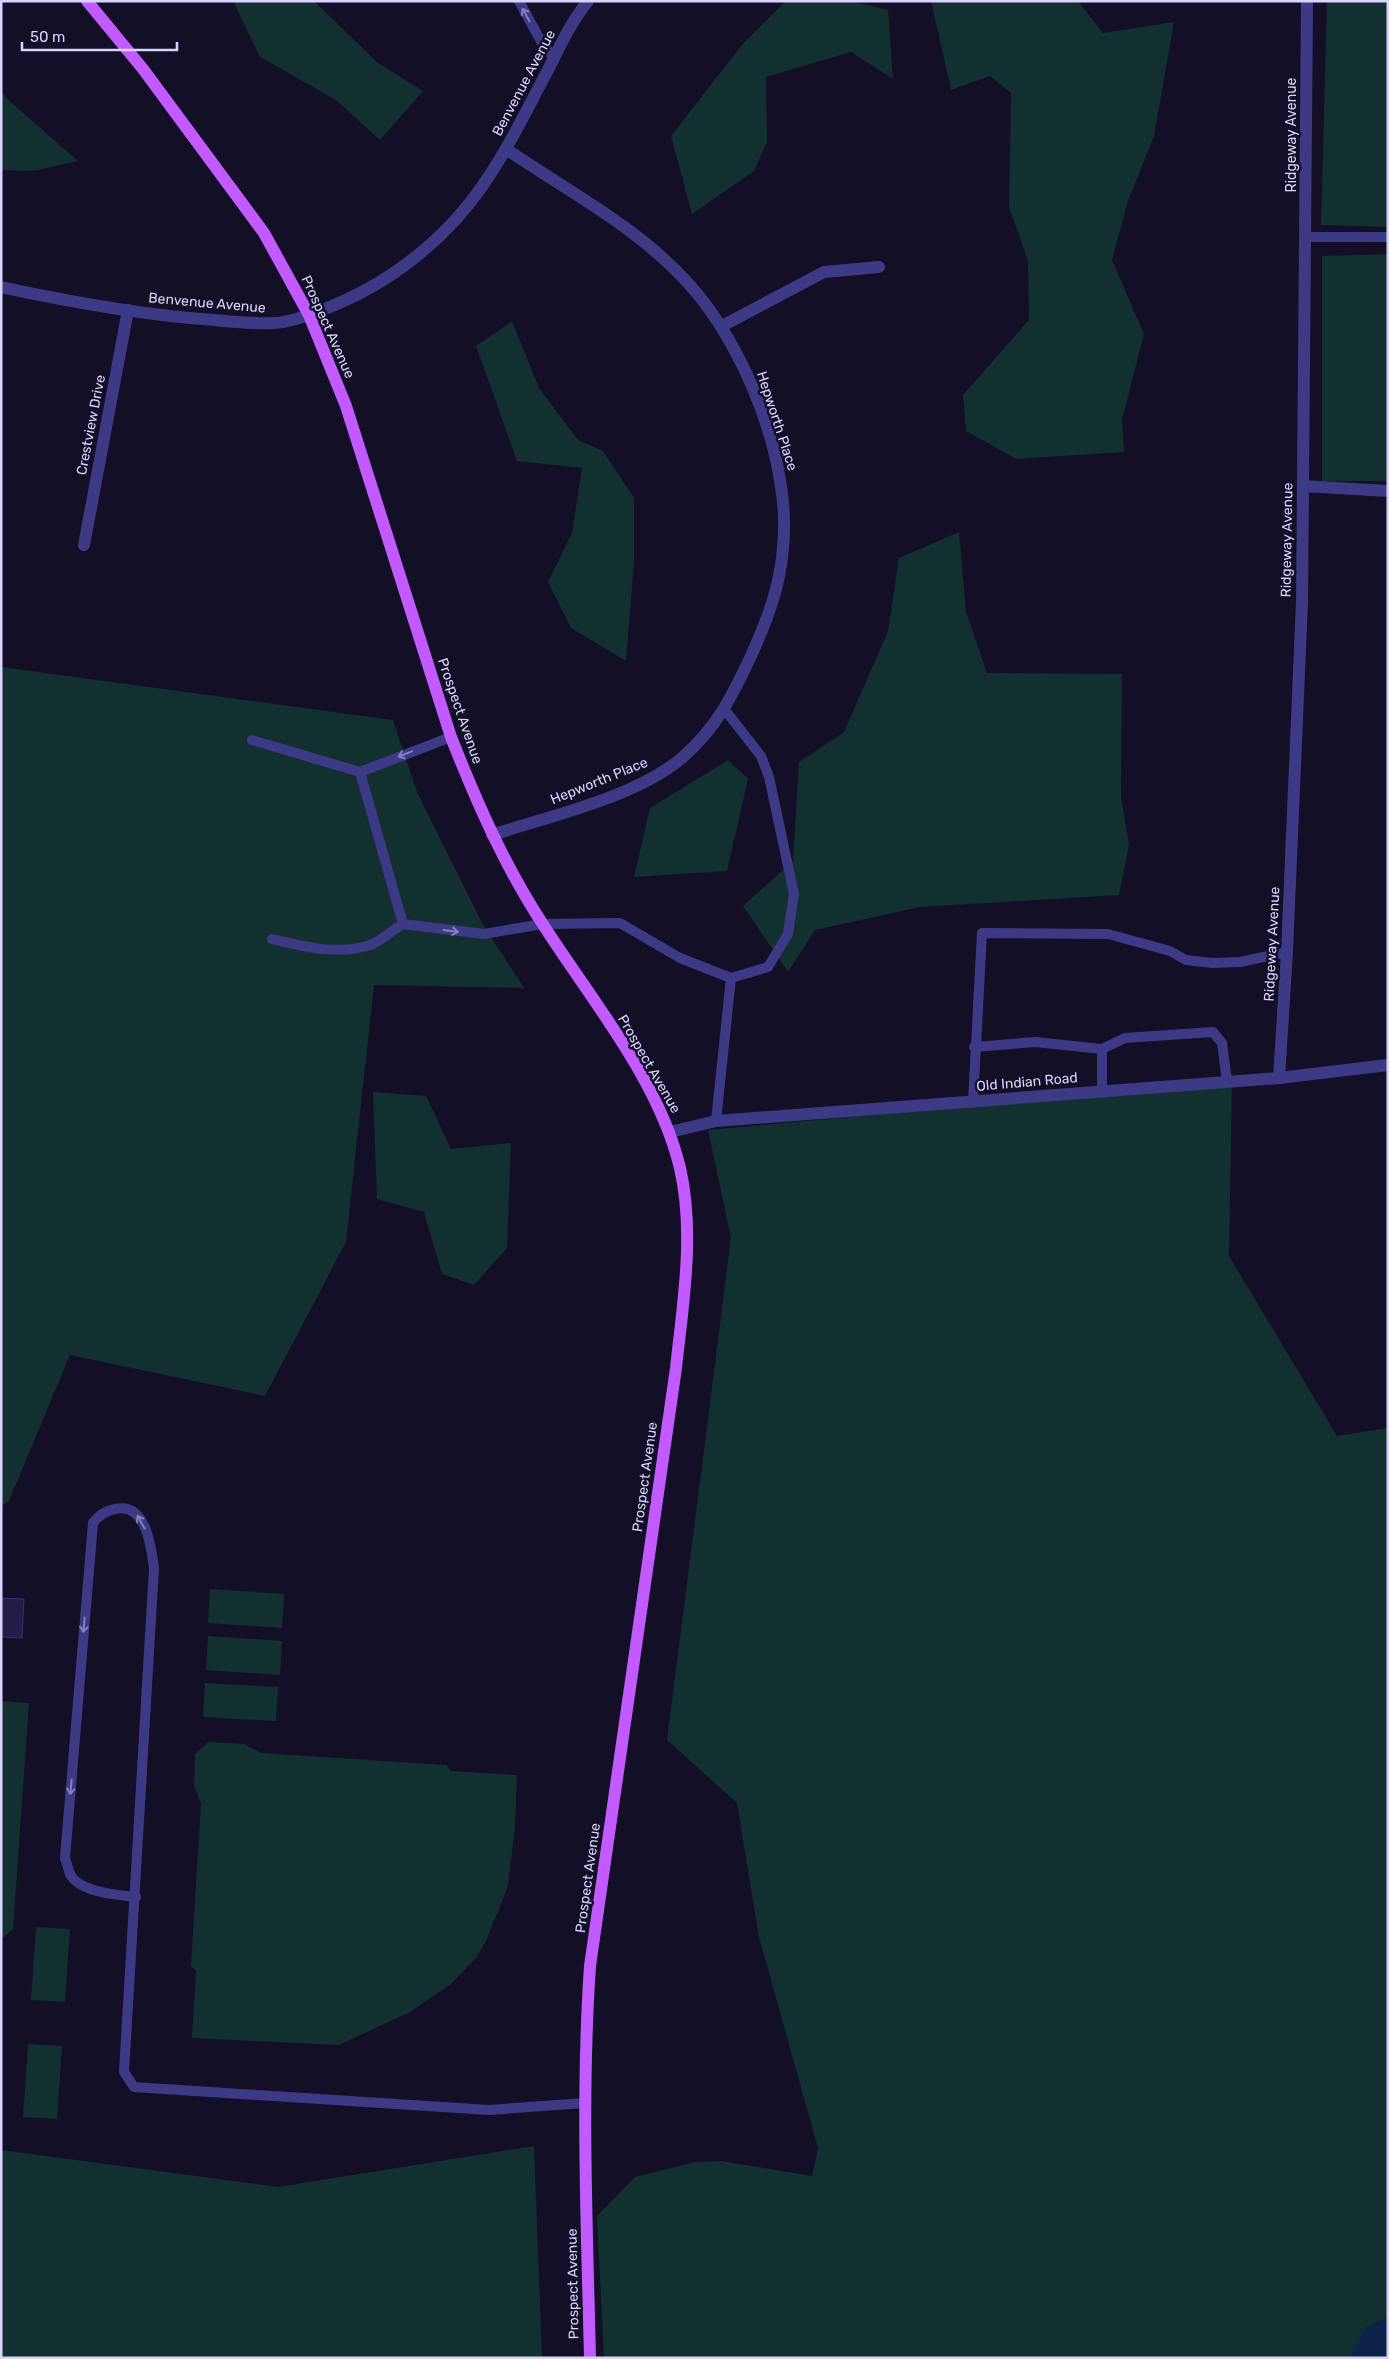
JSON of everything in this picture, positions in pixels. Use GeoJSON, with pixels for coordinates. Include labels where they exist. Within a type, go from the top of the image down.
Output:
{"type":"FeatureCollection","features":[{"type":"Feature","properties":{"kind":"main road","name":"Prospect Avenue"},"geometry":{"type":"LineString","coordinates":[[87,1],[143,69],[264,233],[309,315],[346,406],[451,736],[492,835],[542,924],[628,1052],[648,1087],[670,1132],[684,1188],[686,1228],[684,1295],[676,1368],[590,1966],[585,2037],[584,2103],[590,2358]]}},
{"type":"Feature","properties":{"kind":"street","name":"Benvenue Avenue"},"geometry":{"type":"LineString","coordinates":[[1,287],[128,310],[192,319],[276,323],[309,315],[357,297],[426,248],[458,219],[506,149],[565,36],[588,1]]}},
{"type":"Feature","properties":{"kind":"street","name":"Ridgeway Avenue"},"geometry":{"type":"LineString","coordinates":[[1280,1078],[1302,602],[1307,1]]}},
{"type":"Feature","properties":{"kind":"street","name":"Hepworth Place"},"geometry":{"type":"LineString","coordinates":[[492,835],[596,802],[655,776],[681,758],[703,737],[724,710],[762,633],[780,577],[784,536],[781,483],[772,447],[760,407],[743,364],[722,326],[689,284],[653,248],[614,218],[506,149]]}},
{"type":"Feature","properties":{"kind":"street"},"geometry":{"type":"LineString","coordinates":[[722,326],[824,272],[879,267]]}},
{"type":"Feature","properties":{"kind":"street","name":"Crestview Drive"},"geometry":{"type":"LineString","coordinates":[[84,545],[128,310]]}},
{"type":"Feature","properties":{"kind":"street"},"geometry":{"type":"LineString","coordinates":[[1303,486],[1388,492]]}},
{"type":"Feature","properties":{"kind":"street","name":"Old Indian Road"},"geometry":{"type":"LineString","coordinates":[[670,1132],[716,1121],[1102,1090],[1280,1078],[1388,1065]]}},
{"type":"Feature","properties":{"kind":"lane"},"geometry":{"type":"LineString","coordinates":[[519,1],[542,43],[554,58]]}},
{"type":"Feature","properties":{"kind":"lane"},"geometry":{"type":"LineString","coordinates":[[1305,236],[1388,237]]}},
{"type":"Feature","properties":{"kind":"lane"},"geometry":{"type":"LineString","coordinates":[[272,939],[316,949],[354,949],[374,943],[403,924],[484,934],[542,924],[620,923],[680,958],[730,978],[768,967],[788,934],[794,894],[769,777],[761,756],[724,710]]}},
{"type":"Feature","properties":{"kind":"lane"},"geometry":{"type":"LineString","coordinates":[[252,740],[360,772],[451,736]]}},
{"type":"Feature","properties":{"kind":"lane"},"geometry":{"type":"LineString","coordinates":[[360,772],[403,924]]}},
{"type":"Feature","properties":{"kind":"lane"},"geometry":{"type":"LineString","coordinates":[[973,1101],[974,1047],[982,933],[1108,934],[1170,950],[1186,960],[1212,963],[1240,962],[1287,952]]}},
{"type":"Feature","properties":{"kind":"lane"},"geometry":{"type":"LineString","coordinates":[[716,1121],[730,978]]}},
{"type":"Feature","properties":{"kind":"lane"},"geometry":{"type":"LineString","coordinates":[[974,1047],[1035,1042],[1102,1049],[1125,1038],[1214,1032],[1222,1043],[1227,1081]]}},
{"type":"Feature","properties":{"kind":"lane"},"geometry":{"type":"LineString","coordinates":[[1102,1049],[1102,1090]]}},
{"type":"Feature","properties":{"kind":"lane"},"geometry":{"type":"LineString","coordinates":[[136,1897],[106,1893],[80,1884],[71,1875],[65,1858],[93,1524],[97,1517],[114,1509],[124,1507],[135,1511],[146,1532],[154,1568],[136,1897],[124,2072],[134,2087],[489,2110],[584,2103]]}},
{"type":"Feature","properties":{"kind":"green space"},"geometry":{"type":"Polygon","coordinates":[[[233,1],[314,1],[378,63],[423,91],[380,140],[336,100],[260,57],[233,1]]]}},
{"type":"Feature","properties":{"kind":"green space"},"geometry":{"type":"Polygon","coordinates":[[[786,1],[852,1],[888,10],[893,79],[851,52],[766,77],[767,142],[754,171],[692,214],[671,136],[741,46],[786,1]]]}},
{"type":"Feature","properties":{"kind":"green space"},"geometry":{"type":"Polygon","coordinates":[[[931,1],[1078,1],[1103,33],[1174,22],[1154,136],[1128,201],[1112,260],[1144,334],[1122,420],[1124,452],[1016,459],[966,431],[963,395],[1029,320],[1028,261],[1009,207],[1011,93],[990,76],[951,90],[931,1]]]}},
{"type":"Feature","properties":{"kind":"green space"},"geometry":{"type":"Polygon","coordinates":[[[1327,1],[1388,1],[1388,227],[1321,225],[1327,1]]]}},
{"type":"Feature","properties":{"kind":"green space"},"geometry":{"type":"Polygon","coordinates":[[[1,90],[6,98],[78,161],[33,171],[1,170],[1,90]]]}},
{"type":"Feature","properties":{"kind":"green space"},"geometry":{"type":"Polygon","coordinates":[[[1388,254],[1388,481],[1322,481],[1322,256],[1388,254]]]}},
{"type":"Feature","properties":{"kind":"green space"},"geometry":{"type":"Polygon","coordinates":[[[512,321],[539,388],[578,440],[603,451],[634,498],[634,563],[626,661],[571,628],[548,582],[572,533],[582,468],[517,461],[476,346],[512,321]]]}},
{"type":"Feature","properties":{"kind":"green space"},"geometry":{"type":"Polygon","coordinates":[[[959,532],[966,612],[987,673],[1122,674],[1121,796],[1129,845],[1119,895],[920,907],[815,930],[788,972],[743,906],[793,861],[799,762],[844,732],[888,631],[899,558],[959,532]]]}},
{"type":"Feature","properties":{"kind":"green space"},"geometry":{"type":"Polygon","coordinates":[[[1,667],[393,720],[417,792],[482,923],[524,988],[374,985],[346,1242],[265,1396],[70,1355],[9,1501],[1,1506],[1,667]]]}},
{"type":"Feature","properties":{"kind":"green space"},"geometry":{"type":"Polygon","coordinates":[[[728,760],[748,779],[727,871],[634,877],[650,808],[728,760]]]}},
{"type":"Feature","properties":{"kind":"green space"},"geometry":{"type":"Polygon","coordinates":[[[1232,1082],[1229,1256],[1337,1436],[1388,1428],[1388,2358],[604,2358],[597,2216],[635,2177],[695,2162],[721,2161],[812,2176],[818,2148],[759,1937],[737,1803],[667,1740],[731,1238],[708,1130],[1232,1082]]]}},
{"type":"Feature","properties":{"kind":"green space"},"geometry":{"type":"Polygon","coordinates":[[[373,1092],[426,1096],[451,1149],[511,1143],[507,1248],[474,1285],[442,1274],[424,1212],[377,1199],[373,1092]]]}},
{"type":"Feature","properties":{"kind":"green space"},"geometry":{"type":"Polygon","coordinates":[[[210,1589],[284,1594],[282,1628],[208,1623],[210,1589]]]}},
{"type":"Feature","properties":{"kind":"green space"},"geometry":{"type":"Polygon","coordinates":[[[208,1636],[282,1641],[280,1675],[206,1670],[208,1636]]]}},
{"type":"Feature","properties":{"kind":"green space"},"geometry":{"type":"Polygon","coordinates":[[[205,1683],[278,1687],[276,1721],[203,1717],[205,1683]]]}},
{"type":"Feature","properties":{"kind":"green space"},"geometry":{"type":"Polygon","coordinates":[[[1,1701],[29,1703],[13,1929],[1,1939],[1,1701]]]}},
{"type":"Feature","properties":{"kind":"green space"},"geometry":{"type":"Polygon","coordinates":[[[208,1742],[244,1744],[261,1753],[446,1765],[451,1771],[517,1775],[515,1827],[508,1886],[487,1939],[476,1958],[451,1984],[410,2012],[339,2045],[192,2038],[196,1971],[191,1966],[201,1804],[194,1786],[195,1754],[208,1742]]]}},
{"type":"Feature","properties":{"kind":"green space"},"geometry":{"type":"Polygon","coordinates":[[[36,1927],[70,1929],[65,2002],[31,2000],[36,1927]]]}},
{"type":"Feature","properties":{"kind":"green space"},"geometry":{"type":"Polygon","coordinates":[[[28,2044],[62,2046],[57,2119],[23,2117],[28,2044]]]}},
{"type":"Feature","properties":{"kind":"green space"},"geometry":{"type":"Polygon","coordinates":[[[534,2146],[542,2358],[1,2358],[1,2150],[278,2187],[534,2146]]]}},
{"type":"Feature","properties":{"kind":"water"},"geometry":{"type":"Polygon","coordinates":[[[1388,2317],[1388,2358],[1349,2358],[1366,2327],[1388,2317]]]}},
{"type":"Feature","properties":{"kind":"building"},"geometry":{"type":"Polygon","coordinates":[[[1,1598],[24,1599],[22,1638],[1,1637],[1,1598]]]}}]}
